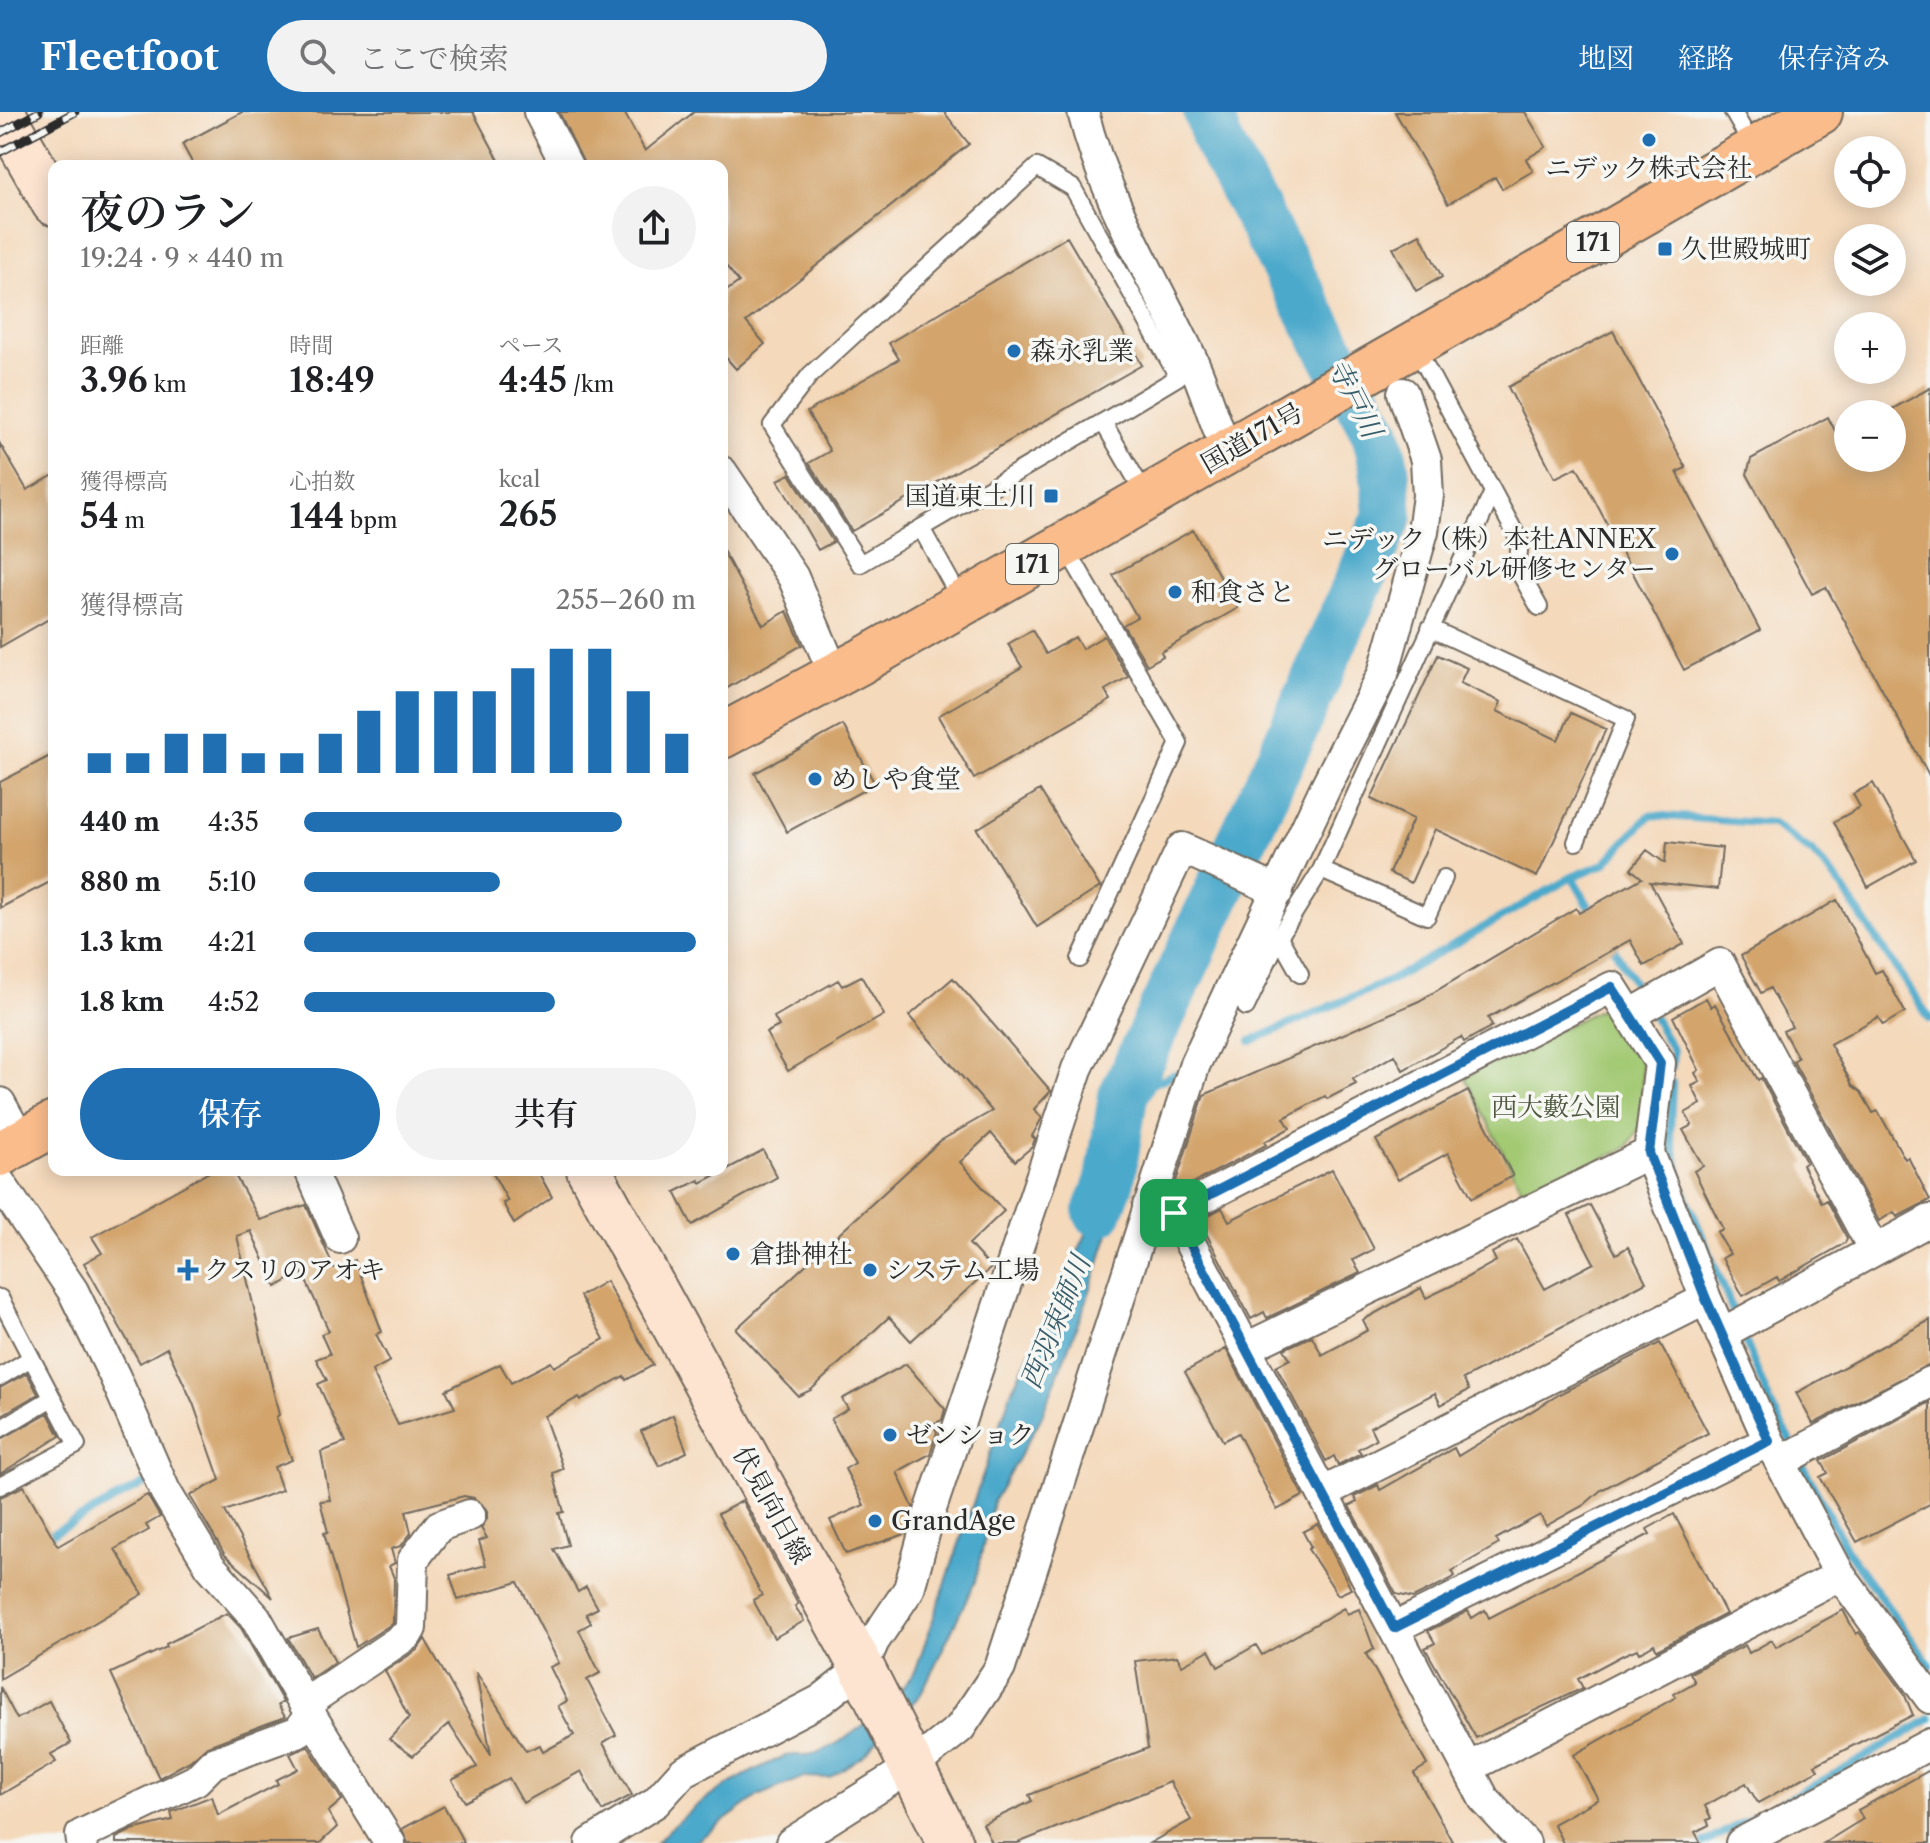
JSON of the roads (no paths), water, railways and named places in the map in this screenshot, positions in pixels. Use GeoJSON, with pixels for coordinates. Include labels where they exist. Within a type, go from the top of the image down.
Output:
{"type":"FeatureCollection","features":[{"type":"Feature","properties":{"kind":"highway","name":"国道171号"},"geometry":{"type":"LineString","coordinates":[[728,733],[963,603],[1820,112]]}},
{"type":"Feature","properties":{"kind":"main road"},"geometry":{"type":"LineString","coordinates":[[2,112],[48,192]]}},
{"type":"Feature","properties":{"kind":"main road","name":"伏見向日線"},"geometry":{"type":"LineString","coordinates":[[592,1176],[862,1668],[950,1843]]}},
{"type":"Feature","properties":{"kind":"street"},"geometry":{"type":"LineString","coordinates":[[539,112],[564,160]]}},
{"type":"Feature","properties":{"kind":"street"},"geometry":{"type":"LineString","coordinates":[[1083,112],[1096,162],[1150,280],[1188,350],[1228,452]]}},
{"type":"Feature","properties":{"kind":"street"},"geometry":{"type":"LineString","coordinates":[[791,1843],[911,1767],[960,1728],[1000,1668],[1161,1210],[1195,1064],[1383,674],[1423,531],[1428,496],[1426,460],[1403,393]]}},
{"type":"Feature","properties":{"kind":"street"},"geometry":{"type":"LineString","coordinates":[[728,481],[793,577],[834,674]]}},
{"type":"Feature","properties":{"kind":"street"},"geometry":{"type":"LineString","coordinates":[[591,1843],[656,1802],[683,1772],[821,1700],[862,1668],[874,1641],[909,1589],[930,1512],[1077,1069],[1182,848],[1278,891]]}},
{"type":"Feature","properties":{"kind":"street"},"geometry":{"type":"LineString","coordinates":[[1630,1015],[1720,964],[1874,1250]]}},
{"type":"Feature","properties":{"kind":"street"},"geometry":{"type":"LineString","coordinates":[[1161,1210],[1612,987],[1660,1063],[1649,1153],[1721,1334],[1774,1452],[1840,1575],[1930,1697]]}},
{"type":"Feature","properties":{"kind":"street"},"geometry":{"type":"LineString","coordinates":[[0,1103],[25,1140]]}},
{"type":"Feature","properties":{"kind":"street"},"geometry":{"type":"LineString","coordinates":[[1246,1348],[1649,1153]]}},
{"type":"Feature","properties":{"kind":"street"},"geometry":{"type":"LineString","coordinates":[[313,1176],[340,1238]]}},
{"type":"Feature","properties":{"kind":"street"},"geometry":{"type":"LineString","coordinates":[[0,1183],[73,1291],[165,1491],[210,1566],[256,1618],[310,1714],[390,1843]]}},
{"type":"Feature","properties":{"kind":"street"},"geometry":{"type":"LineString","coordinates":[[1161,1210],[1246,1348],[1484,1799],[1525,1843]]}},
{"type":"Feature","properties":{"kind":"street"},"geometry":{"type":"LineString","coordinates":[[1721,1334],[1930,1220]]}},
{"type":"Feature","properties":{"kind":"street"},"geometry":{"type":"LineString","coordinates":[[1322,1493],[1706,1299]]}},
{"type":"Feature","properties":{"kind":"street"},"geometry":{"type":"LineString","coordinates":[[1394,1628],[1930,1382]]}},
{"type":"Feature","properties":{"kind":"street"},"geometry":{"type":"LineString","coordinates":[[82,1843],[81,1835],[196,1780],[213,1763],[299,1731],[310,1714],[312,1699],[407,1635],[411,1628],[413,1560],[439,1526],[470,1515]]}},
{"type":"Feature","properties":{"kind":"street"},"geometry":{"type":"LineString","coordinates":[[1468,1768],[1840,1575]]}},
{"type":"Feature","properties":{"kind":"street"},"geometry":{"type":"LineString","coordinates":[[1741,1843],[1930,1744]]}},
{"type":"Feature","properties":{"kind":"lane"},"geometry":{"type":"LineString","coordinates":[[1733,112],[1755,149]]}},
{"type":"Feature","properties":{"kind":"lane"},"geometry":{"type":"LineString","coordinates":[[1037,167],[1073,188],[1178,377],[921,528],[860,564],[772,425],[810,375],[1037,167]]}},
{"type":"Feature","properties":{"kind":"lane"},"geometry":{"type":"LineString","coordinates":[[1414,344],[1520,542],[1517,568],[1539,607]]}},
{"type":"Feature","properties":{"kind":"lane"},"geometry":{"type":"LineString","coordinates":[[1103,422],[1147,498]]}},
{"type":"Feature","properties":{"kind":"lane"},"geometry":{"type":"LineString","coordinates":[[1246,1007],[1279,937],[1321,870],[1493,492]]}},
{"type":"Feature","properties":{"kind":"lane"},"geometry":{"type":"LineString","coordinates":[[921,528],[963,603]]}},
{"type":"Feature","properties":{"kind":"lane"},"geometry":{"type":"LineString","coordinates":[[1065,545],[1179,743],[1080,959]]}},
{"type":"Feature","properties":{"kind":"lane"},"geometry":{"type":"LineString","coordinates":[[1430,628],[1626,719],[1576,842]]}},
{"type":"Feature","properties":{"kind":"lane"},"geometry":{"type":"LineString","coordinates":[[1321,870],[1427,916],[1444,878]]}},
{"type":"Feature","properties":{"kind":"lane"},"geometry":{"type":"LineString","coordinates":[[1279,937],[1300,974]]}},
{"type":"Feature","properties":{"kind":"lane"},"geometry":{"type":"LineString","coordinates":[[0,1298],[6,1323],[31,1358],[77,1445],[0,1486]]}},
{"type":"Feature","properties":{"kind":"lane"},"geometry":{"type":"LineString","coordinates":[[0,1377],[31,1358]]}},
{"type":"Feature","properties":{"kind":"lane"},"geometry":{"type":"LineString","coordinates":[[0,1429],[52,1398]]}},
{"type":"Feature","properties":{"kind":"water","name":"西羽束師川"},"geometry":{"type":"Polygon","coordinates":[[[1104,1142],[1120,1151],[1124,1189],[1087,1300],[1040,1420],[993,1502],[975,1582],[921,1694],[864,1755],[829,1778],[804,1777],[758,1796],[694,1843],[656,1843],[699,1804],[747,1774],[783,1757],[813,1754],[826,1749],[856,1731],[885,1706],[916,1669],[1012,1390],[1090,1226],[1105,1178],[1104,1142]]]}},
{"type":"Feature","properties":{"kind":"waterway","name":"寺戸川"},"geometry":{"type":"LineString","coordinates":[[1098,1212],[1110,1180],[1123,1096],[1289,740],[1388,516],[1384,466],[1376,433],[1217,140],[1208,112]]}},
{"type":"Feature","properties":{"kind":"waterway"},"geometry":{"type":"LineString","coordinates":[[1251,1041],[1391,980],[1572,877],[1604,864],[1650,815],[1773,824],[1813,853],[1837,880],[1930,1019]]}},
{"type":"Feature","properties":{"kind":"waterway"},"geometry":{"type":"LineString","coordinates":[[1572,877],[1594,915]]}},
{"type":"Feature","properties":{"kind":"waterway"},"geometry":{"type":"LineString","coordinates":[[1609,940],[1673,1051],[1672,1066]]}},
{"type":"Feature","properties":{"kind":"waterway"},"geometry":{"type":"LineString","coordinates":[[1123,1096],[1175,1074]]}},
{"type":"Feature","properties":{"kind":"waterway"},"geometry":{"type":"LineString","coordinates":[[1672,1083],[1670,1134],[1682,1187],[1736,1318]]}},
{"type":"Feature","properties":{"kind":"waterway"},"geometry":{"type":"LineString","coordinates":[[1741,1330],[1770,1403],[1848,1552],[1930,1665]]}},
{"type":"Feature","properties":{"kind":"waterway"},"geometry":{"type":"LineString","coordinates":[[44,1538],[149,1481]]}},
{"type":"Feature","properties":{"kind":"waterway"},"geometry":{"type":"LineString","coordinates":[[1704,1843],[1850,1766],[1930,1719]]}},
{"type":"Feature","properties":{"kind":"railway"},"geometry":{"type":"LineString","coordinates":[[0,133],[39,112]]}},
{"type":"Feature","properties":{"kind":"railway"},"geometry":{"type":"LineString","coordinates":[[0,152],[75,112]]}},
{"type":"Feature","properties":{"kind":"place","name":"ニデック株式会社"},"geometry":{"type":"Point","coordinates":[1649,140]}},
{"type":"Feature","properties":{"kind":"place","name":"久世殿城町"},"geometry":{"type":"Point","coordinates":[1665,249]}},
{"type":"Feature","properties":{"kind":"place","name":"森永乳業"},"geometry":{"type":"Point","coordinates":[1014,351]}},
{"type":"Feature","properties":{"kind":"place","name":"国道東土川"},"geometry":{"type":"Point","coordinates":[1051,496]}},
{"type":"Feature","properties":{"kind":"place","name":"ニデック（株）本社ANNEX グローバル研修センター"},"geometry":{"type":"Point","coordinates":[1672,554]}},
{"type":"Feature","properties":{"kind":"place","name":"和食さと"},"geometry":{"type":"Point","coordinates":[1175,592]}},
{"type":"Feature","properties":{"kind":"place","name":"めしや食堂"},"geometry":{"type":"Point","coordinates":[815,779]}},
{"type":"Feature","properties":{"kind":"place","name":"倉掛神社"},"geometry":{"type":"Point","coordinates":[733,1254]}},
{"type":"Feature","properties":{"kind":"place","name":"クスリのアオキ"},"geometry":{"type":"Point","coordinates":[188,1270]}},
{"type":"Feature","properties":{"kind":"place","name":"システム工場"},"geometry":{"type":"Point","coordinates":[870,1270]}},
{"type":"Feature","properties":{"kind":"place","name":"ゼンショク"},"geometry":{"type":"Point","coordinates":[890,1435]}},
{"type":"Feature","properties":{"kind":"place","name":"GrandAge"},"geometry":{"type":"Point","coordinates":[875,1521]}},
{"type":"Feature","properties":{"kind":"park label","name":"西大藪公園"},"geometry":{"type":"Point","coordinates":[1556,1107]}}]}
